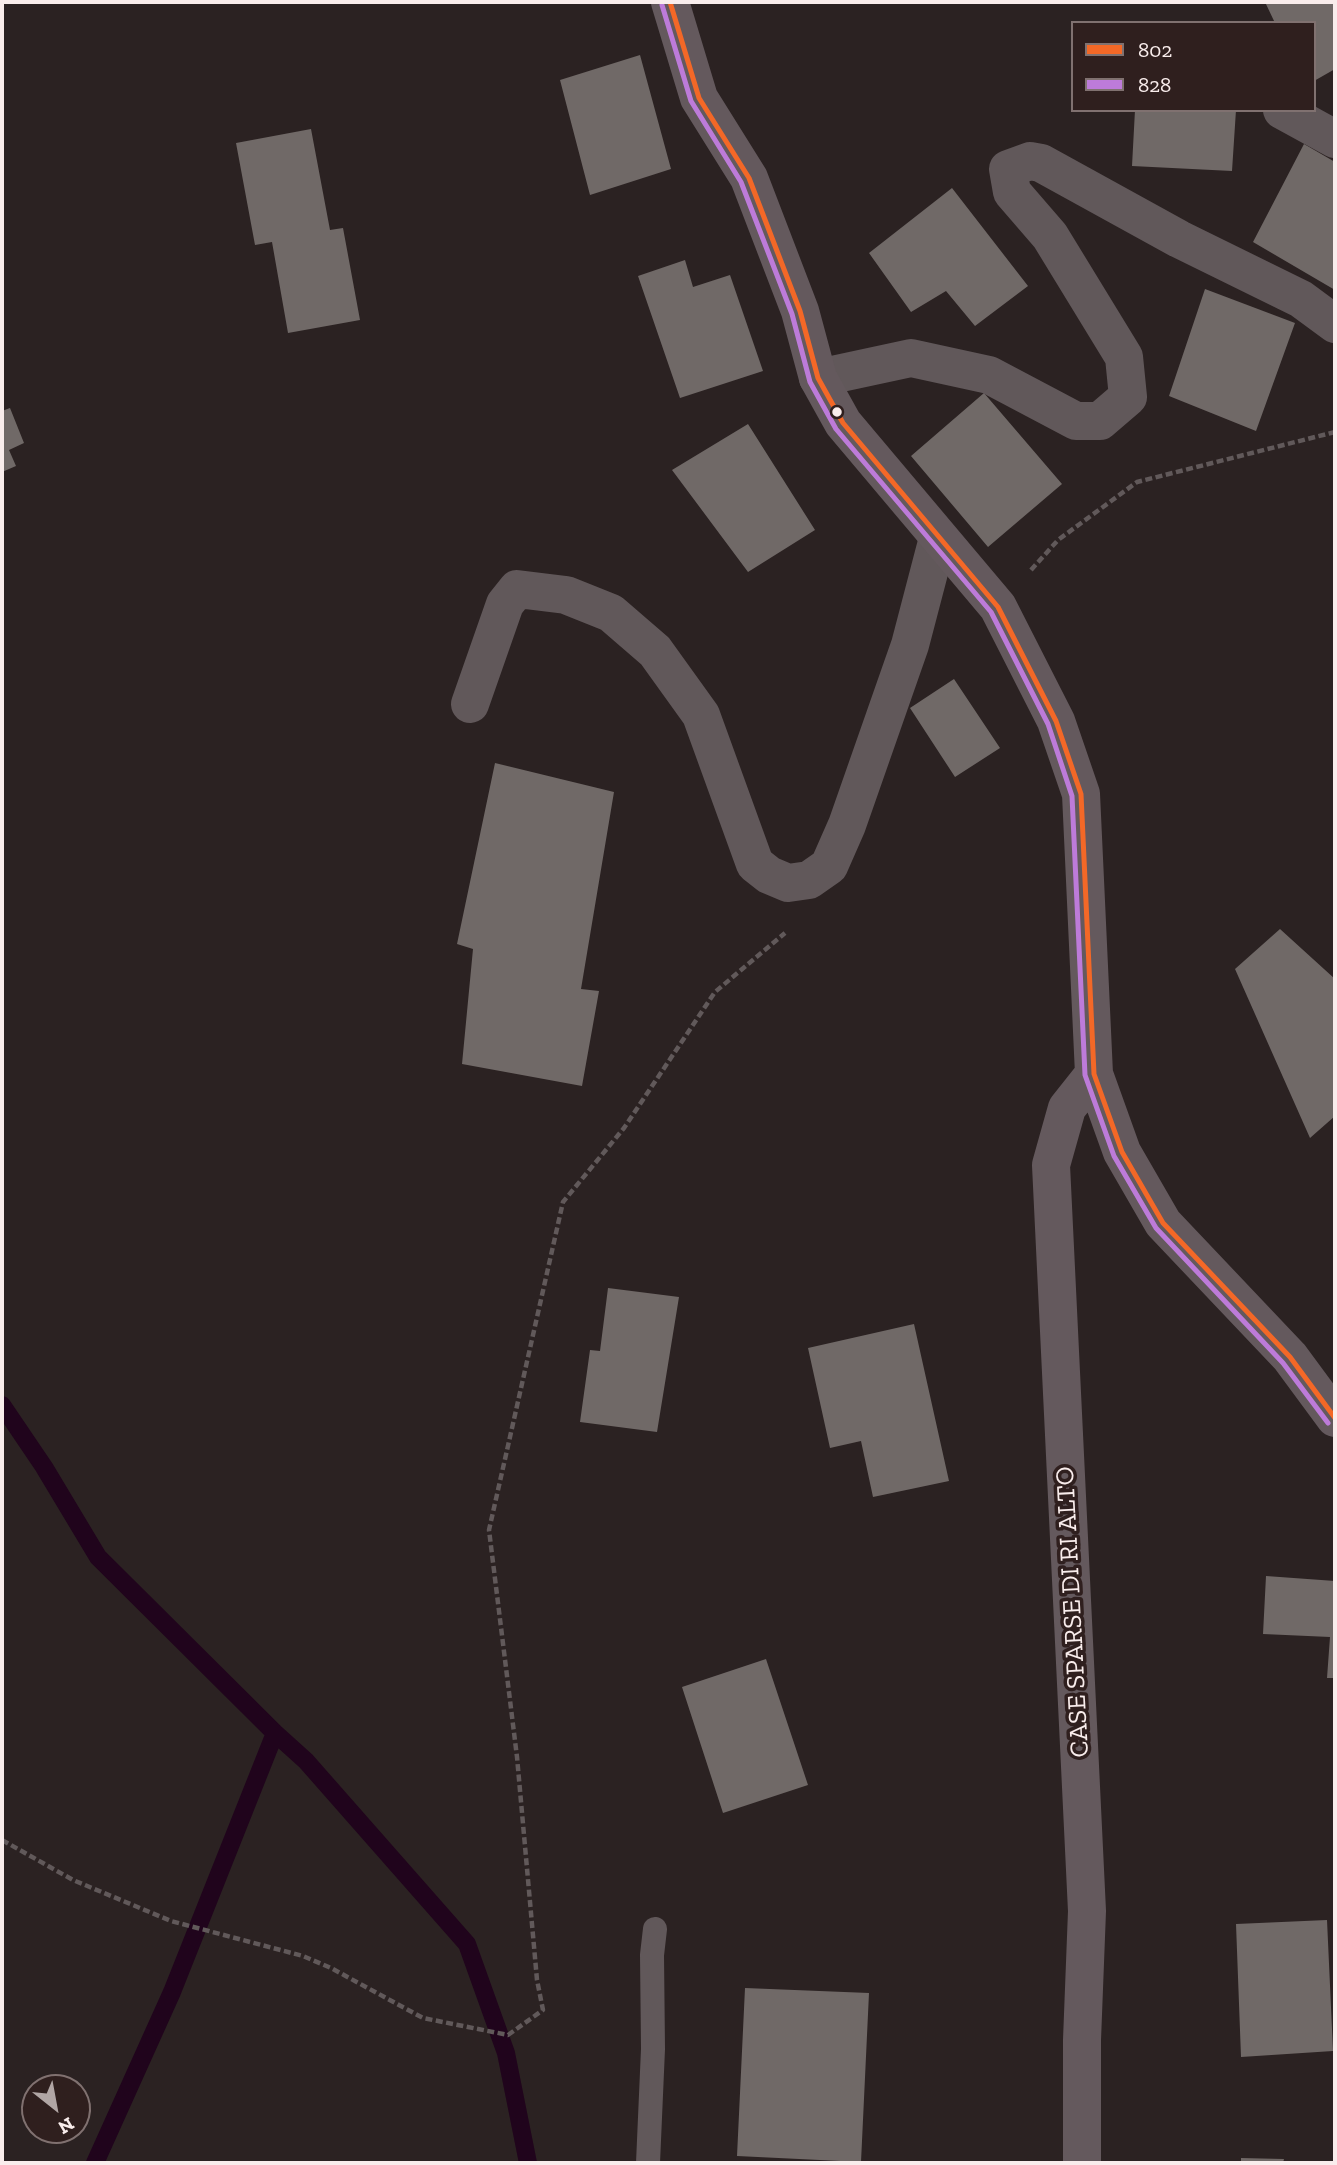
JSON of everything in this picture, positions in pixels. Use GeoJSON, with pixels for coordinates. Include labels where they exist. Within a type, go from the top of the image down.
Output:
{"type":"FeatureCollection","features":[{"type":"Feature","properties":{"kind":"street"},"geometry":{"type":"LineString","coordinates":[[670,2],[699,99],[749,178],[800,311],[818,378],[843,423],[998,607],[1056,720],[1081,794],[1094,1073],[1122,1153],[1163,1223],[1290,1357],[1335,1418]]}},
{"type":"Feature","properties":{"kind":"street"},"geometry":{"type":"LineString","coordinates":[[1286,112],[1335,139]]}},
{"type":"Feature","properties":{"kind":"street"},"geometry":{"type":"LineString","coordinates":[[818,378],[911,358],[989,375],[1076,421],[1100,421],[1128,397],[1124,356],[1050,236],[1012,192],[1008,169],[1030,161],[1041,163],[1179,239],[1301,299],[1335,324]]}},
{"type":"Feature","properties":{"kind":"street"},"geometry":{"type":"LineString","coordinates":[[470,704],[505,604],[517,589],[566,594],[611,613],[655,651],[701,715],[755,864],[769,875],[788,883],[809,880],[830,866],[847,825],[911,645],[938,538]]}},
{"type":"Feature","properties":{"kind":"street","name":"CASE SPARSE DI RI ALTO"},"geometry":{"type":"LineString","coordinates":[[1082,2163],[1082,2040],[1087,1911],[1051,1165],[1067,1108],[1094,1073]]}},
{"type":"Feature","properties":{"kind":"lane"},"geometry":{"type":"LineString","coordinates":[[649,2163],[653,2049],[652,1955],[655,1928]]}},
{"type":"Feature","properties":{"kind":"path"},"geometry":{"type":"LineString","coordinates":[[998,607],[1058,540],[1137,482],[1335,432]]}},
{"type":"Feature","properties":{"kind":"path"},"geometry":{"type":"LineString","coordinates":[[2,1840],[73,1880],[171,1921],[303,1956],[331,1968],[423,2018],[508,2035],[543,2010],[537,1979],[517,1757],[489,1530],[563,1202],[624,1128],[715,992],[794,925]]}},
{"type":"Feature","properties":{"kind":"building"},"geometry":{"type":"Polygon","coordinates":[[[1265,2],[1335,2],[1335,69],[1316,80],[1316,21],[1274,21],[1265,2]]]}},
{"type":"Feature","properties":{"kind":"building"},"geometry":{"type":"Polygon","coordinates":[[[640,55],[671,169],[590,195],[560,80],[640,55]]]}},
{"type":"Feature","properties":{"kind":"building"},"geometry":{"type":"Polygon","coordinates":[[[1135,112],[1236,112],[1232,171],[1132,166],[1135,112]]]}},
{"type":"Feature","properties":{"kind":"building"},"geometry":{"type":"Polygon","coordinates":[[[311,129],[330,230],[343,228],[360,320],[288,333],[272,242],[255,245],[236,143],[311,129]]]}},
{"type":"Feature","properties":{"kind":"building"},"geometry":{"type":"Polygon","coordinates":[[[1304,144],[1335,162],[1335,290],[1253,242],[1304,144]]]}},
{"type":"Feature","properties":{"kind":"building"},"geometry":{"type":"Polygon","coordinates":[[[952,188],[1028,286],[975,326],[946,291],[911,312],[869,253],[952,188]]]}},
{"type":"Feature","properties":{"kind":"building"},"geometry":{"type":"Polygon","coordinates":[[[685,260],[693,287],[730,275],[763,371],[680,398],[638,276],[685,260]]]}},
{"type":"Feature","properties":{"kind":"building"},"geometry":{"type":"Polygon","coordinates":[[[1205,289],[1295,323],[1256,431],[1169,396],[1205,289]]]}},
{"type":"Feature","properties":{"kind":"building"},"geometry":{"type":"Polygon","coordinates":[[[984,393],[1062,484],[988,547],[911,456],[984,393]]]}},
{"type":"Feature","properties":{"kind":"building"},"geometry":{"type":"Polygon","coordinates":[[[10,408],[24,443],[9,450],[16,466],[2,472],[2,411],[10,408]]]}},
{"type":"Feature","properties":{"kind":"building"},"geometry":{"type":"Polygon","coordinates":[[[748,424],[815,530],[748,572],[672,470],[748,424]]]}},
{"type":"Feature","properties":{"kind":"building"},"geometry":{"type":"Polygon","coordinates":[[[954,679],[1000,748],[955,777],[910,708],[954,679]]]}},
{"type":"Feature","properties":{"kind":"building"},"geometry":{"type":"Polygon","coordinates":[[[495,763],[614,792],[581,989],[599,991],[582,1086],[462,1064],[473,949],[457,944],[495,763]]]}},
{"type":"Feature","properties":{"kind":"building"},"geometry":{"type":"Polygon","coordinates":[[[1280,929],[1335,979],[1335,1116],[1310,1138],[1235,969],[1280,929]]]}},
{"type":"Feature","properties":{"kind":"building"},"geometry":{"type":"Polygon","coordinates":[[[608,1288],[679,1297],[657,1432],[580,1422],[590,1350],[600,1351],[608,1288]]]}},
{"type":"Feature","properties":{"kind":"building"},"geometry":{"type":"Polygon","coordinates":[[[914,1324],[949,1481],[873,1497],[861,1441],[830,1448],[808,1348],[914,1324]]]}},
{"type":"Feature","properties":{"kind":"building"},"geometry":{"type":"Polygon","coordinates":[[[1266,1576],[1335,1581],[1335,1678],[1327,1678],[1330,1637],[1263,1634],[1266,1576]]]}},
{"type":"Feature","properties":{"kind":"building"},"geometry":{"type":"Polygon","coordinates":[[[766,1659],[808,1785],[723,1813],[682,1687],[766,1659]]]}},
{"type":"Feature","properties":{"kind":"building"},"geometry":{"type":"Polygon","coordinates":[[[1327,1920],[1333,2051],[1241,2057],[1236,1924],[1327,1920]]]}},
{"type":"Feature","properties":{"kind":"building"},"geometry":{"type":"Polygon","coordinates":[[[745,1988],[869,1993],[861,2162],[737,2156],[745,1988]]]}},
{"type":"Feature","properties":{"kind":"building"},"geometry":{"type":"Polygon","coordinates":[[[1241,2158],[1284,2159],[1283,2163],[1241,2163],[1241,2158]]]}},
{"type":"Feature","properties":{"kind":"waterway"},"geometry":{"type":"LineString","coordinates":[[2,1405],[44,1467],[98,1557],[306,1761],[467,1944],[506,2053],[528,2163]]}},
{"type":"Feature","properties":{"kind":"waterway"},"geometry":{"type":"LineString","coordinates":[[95,2163],[172,1992],[275,1733]]}},
{"type":"Feature","properties":{"kind":"transit line","name":"802"},"geometry":{"type":"LineString","coordinates":[[670,2],[699,98],[749,178],[800,311],[818,378],[843,423],[998,607],[1056,721],[1081,794],[1094,1074],[1122,1152],[1163,1223],[1290,1357],[1335,1418]]}},
{"type":"Feature","properties":{"kind":"transit line","name":"828"},"geometry":{"type":"LineString","coordinates":[[662,5],[691,101],[741,182],[792,314],[810,382],[836,429],[991,612],[1048,724],[1072,796],[1085,1075],[1114,1156],[1156,1228],[1283,1363],[1328,1423]]}}]}
